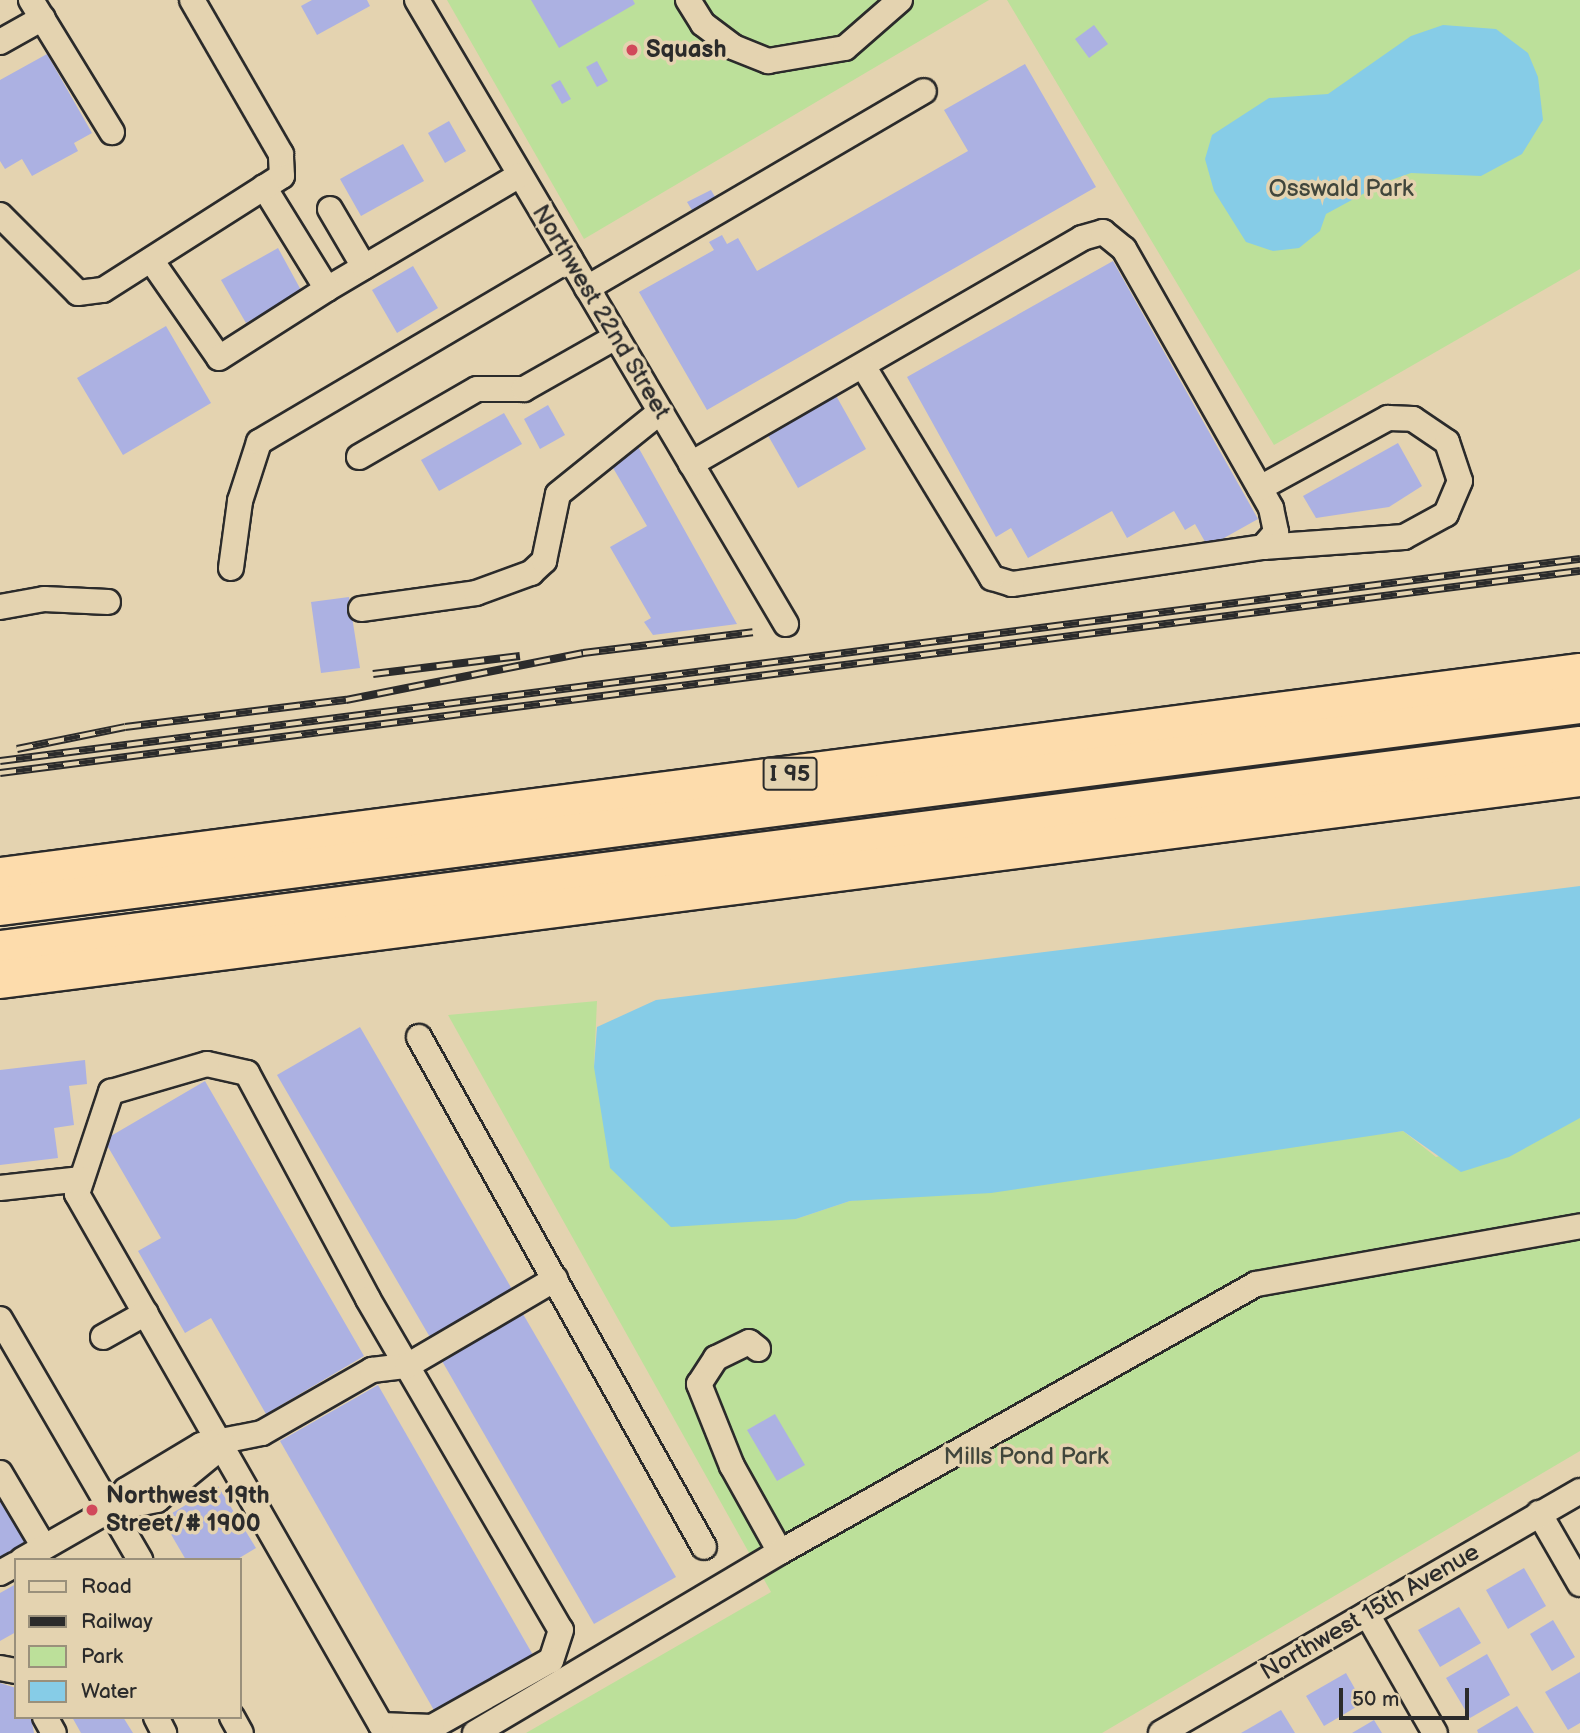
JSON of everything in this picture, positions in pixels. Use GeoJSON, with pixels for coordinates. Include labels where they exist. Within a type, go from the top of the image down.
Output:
{"type":"FeatureCollection","features":[{"type":"Feature","properties":{"kind":"highway","name":"I 95"},"geometry":{"type":"LineString","coordinates":[[0,876],[1580,672]]}},
{"type":"Feature","properties":{"kind":"highway"},"geometry":{"type":"LineString","coordinates":[[0,906],[1580,704]]}},
{"type":"Feature","properties":{"kind":"highway"},"geometry":{"type":"LineString","coordinates":[[0,949],[1580,745]]}},
{"type":"Feature","properties":{"kind":"highway"},"geometry":{"type":"LineString","coordinates":[[0,979],[1580,777]]}},
{"type":"Feature","properties":{"kind":"street"},"geometry":{"type":"LineString","coordinates":[[0,215],[78,293],[103,290],[282,176],[281,154],[192,0]]}},
{"type":"Feature","properties":{"kind":"street","name":"Northwest 22nd Street"},"geometry":{"type":"LineString","coordinates":[[417,0],[786,624]]}},
{"type":"Feature","properties":{"kind":"street"},"geometry":{"type":"LineString","coordinates":[[688,0],[703,24],[723,40],[768,61],[845,48],[900,0]]}},
{"type":"Feature","properties":{"kind":"street"},"geometry":{"type":"LineString","coordinates":[[0,43],[37,9],[112,132]]}},
{"type":"Feature","properties":{"kind":"street"},"geometry":{"type":"LineString","coordinates":[[587,288],[924,90]]}},
{"type":"Feature","properties":{"kind":"street"},"geometry":{"type":"LineString","coordinates":[[151,260],[219,358],[327,289],[520,175]]}},
{"type":"Feature","properties":{"kind":"street"},"geometry":{"type":"LineString","coordinates":[[264,187],[327,289]]}},
{"type":"Feature","properties":{"kind":"street"},"geometry":{"type":"LineString","coordinates":[[330,209],[364,267]]}},
{"type":"Feature","properties":{"kind":"street"},"geometry":{"type":"LineString","coordinates":[[691,464],[1103,232],[1124,249],[1259,488],[1276,532],[1263,547]]}},
{"type":"Feature","properties":{"kind":"street"},"geometry":{"type":"LineString","coordinates":[[231,568],[240,500],[259,442],[570,260]]}},
{"type":"Feature","properties":{"kind":"street"},"geometry":{"type":"LineString","coordinates":[[359,457],[477,389],[524,389],[617,337]]}},
{"type":"Feature","properties":{"kind":"street"},"geometry":{"type":"LineString","coordinates":[[863,366],[992,579],[1012,584],[1263,547],[1404,537],[1446,514],[1460,481],[1457,462],[1439,435],[1413,419],[1388,418],[1259,488]]}},
{"type":"Feature","properties":{"kind":"street"},"geometry":{"type":"LineString","coordinates":[[361,609],[476,593],[531,573],[544,561],[558,494],[660,412]]}},
{"type":"Feature","properties":{"kind":"street"},"geometry":{"type":"LineString","coordinates":[[0,607],[44,598],[108,602]]}},
{"type":"Feature","properties":{"kind":"street"},"geometry":{"type":"LineString","coordinates":[[419,1037],[704,1547]]}},
{"type":"Feature","properties":{"kind":"street"},"geometry":{"type":"LineString","coordinates":[[207,1064],[247,1073],[407,1366],[561,1630],[551,1660],[432,1727],[381,1725],[224,1445],[145,1312],[77,1194],[111,1092],[207,1064]]}},
{"type":"Feature","properties":{"kind":"street"},"geometry":{"type":"LineString","coordinates":[[0,1188],[82,1179]]}},
{"type":"Feature","properties":{"kind":"street"},"geometry":{"type":"LineString","coordinates":[[475,1733],[780,1552],[1256,1284],[1580,1226]]}},
{"type":"Feature","properties":{"kind":"street"},"geometry":{"type":"LineString","coordinates":[[28,1558],[55,1549],[111,1509],[157,1500],[212,1461],[224,1445],[262,1433],[372,1370],[407,1366],[555,1279]]}},
{"type":"Feature","properties":{"kind":"street"},"geometry":{"type":"LineString","coordinates":[[103,1337],[145,1312]]}},
{"type":"Feature","properties":{"kind":"street"},"geometry":{"type":"LineString","coordinates":[[0,1319],[139,1558]]}},
{"type":"Feature","properties":{"kind":"street"},"geometry":{"type":"LineString","coordinates":[[758,1349],[749,1342],[716,1358],[699,1384],[732,1466],[780,1552]]}},
{"type":"Feature","properties":{"kind":"street"},"geometry":{"type":"LineString","coordinates":[[0,1473],[55,1549]]}},
{"type":"Feature","properties":{"kind":"street","name":"Northwest 15th Avenue"},"geometry":{"type":"LineString","coordinates":[[1161,1733],[1190,1726],[1367,1614],[1580,1491]]}},
{"type":"Feature","properties":{"kind":"street"},"geometry":{"type":"LineString","coordinates":[[1539,1513],[1580,1584]]}},
{"type":"Feature","properties":{"kind":"street"},"geometry":{"type":"LineString","coordinates":[[1367,1614],[1435,1733]]}},
{"type":"Feature","properties":{"kind":"green space"},"geometry":{"type":"Polygon","coordinates":[[[447,0],[989,0],[584,239],[447,0]]]}},
{"type":"Feature","properties":{"kind":"green space","name":"Osswald Park"},"geometry":{"type":"Polygon","coordinates":[[[1007,0],[1580,0],[1580,269],[1274,445],[1007,0]]]}},
{"type":"Feature","properties":{"kind":"green space","name":"Mills Pond Park"},"geometry":{"type":"Polygon","coordinates":[[[597,1001],[594,1067],[796,1219],[850,1201],[1403,1131],[1436,1157],[1580,1118],[1580,1451],[1102,1733],[526,1733],[771,1592],[448,1015],[597,1001]]]}},
{"type":"Feature","properties":{"kind":"water"},"geometry":{"type":"Polygon","coordinates":[[[1443,25],[1496,29],[1528,53],[1538,77],[1543,120],[1522,154],[1481,176],[1411,173],[1385,182],[1326,214],[1320,231],[1299,248],[1273,251],[1246,242],[1214,191],[1205,159],[1212,135],[1269,98],[1328,94],[1411,36],[1443,25]]]}},
{"type":"Feature","properties":{"kind":"water"},"geometry":{"type":"Polygon","coordinates":[[[1580,886],[1580,1118],[1509,1157],[1461,1172],[1403,1131],[991,1193],[850,1201],[796,1219],[671,1227],[610,1168],[594,1067],[597,1027],[656,1000],[1580,886]]]}},
{"type":"Feature","properties":{"kind":"building"},"geometry":{"type":"Polygon","coordinates":[[[312,0],[367,0],[370,6],[317,35],[301,6],[312,0]]]}},
{"type":"Feature","properties":{"kind":"building"},"geometry":{"type":"Polygon","coordinates":[[[531,0],[633,0],[635,4],[559,48],[531,0]]]}},
{"type":"Feature","properties":{"kind":"building"},"geometry":{"type":"Polygon","coordinates":[[[1094,25],[1108,44],[1089,58],[1075,39],[1094,25]]]}},
{"type":"Feature","properties":{"kind":"building"},"geometry":{"type":"Polygon","coordinates":[[[47,54],[92,133],[74,143],[78,151],[32,176],[22,159],[5,169],[0,161],[0,80],[47,54]]]}},
{"type":"Feature","properties":{"kind":"building"},"geometry":{"type":"Polygon","coordinates":[[[597,61],[608,81],[597,87],[586,67],[597,61]]]}},
{"type":"Feature","properties":{"kind":"building"},"geometry":{"type":"Polygon","coordinates":[[[1025,64],[1096,187],[707,410],[639,292],[714,250],[709,242],[722,235],[727,244],[738,238],[757,271],[968,151],[944,110],[1025,64]]]}},
{"type":"Feature","properties":{"kind":"building"},"geometry":{"type":"Polygon","coordinates":[[[560,80],[571,99],[562,104],[551,85],[560,80]]]}},
{"type":"Feature","properties":{"kind":"building"},"geometry":{"type":"Polygon","coordinates":[[[449,121],[466,151],[445,163],[428,133],[449,121]]]}},
{"type":"Feature","properties":{"kind":"building"},"geometry":{"type":"Polygon","coordinates":[[[403,144],[424,181],[361,216],[340,179],[403,144]]]}},
{"type":"Feature","properties":{"kind":"building"},"geometry":{"type":"Polygon","coordinates":[[[711,190],[718,202],[695,215],[687,202],[711,190]]]}},
{"type":"Feature","properties":{"kind":"building"},"geometry":{"type":"Polygon","coordinates":[[[278,248],[302,292],[246,323],[221,280],[278,248]]]}},
{"type":"Feature","properties":{"kind":"building"},"geometry":{"type":"Polygon","coordinates":[[[1113,261],[1258,519],[1208,547],[1195,524],[1185,530],[1174,511],[1127,538],[1112,511],[1028,558],[1011,528],[996,537],[907,377],[1113,261]]]}},
{"type":"Feature","properties":{"kind":"building"},"geometry":{"type":"Polygon","coordinates":[[[413,266],[438,308],[397,333],[372,290],[413,266]]]}},
{"type":"Feature","properties":{"kind":"building"},"geometry":{"type":"Polygon","coordinates":[[[166,326],[211,403],[123,455],[77,378],[166,326]]]}},
{"type":"Feature","properties":{"kind":"building"},"geometry":{"type":"Polygon","coordinates":[[[834,392],[866,449],[798,488],[766,432],[834,392]]]}},
{"type":"Feature","properties":{"kind":"building"},"geometry":{"type":"Polygon","coordinates":[[[548,405],[565,435],[540,449],[524,419],[548,405]]]}},
{"type":"Feature","properties":{"kind":"building"},"geometry":{"type":"Polygon","coordinates":[[[504,413],[522,444],[439,491],[421,460],[504,413]]]}},
{"type":"Feature","properties":{"kind":"building"},"geometry":{"type":"Polygon","coordinates":[[[1398,443],[1422,486],[1389,507],[1316,518],[1303,496],[1398,443]]]}},
{"type":"Feature","properties":{"kind":"building"},"geometry":{"type":"Polygon","coordinates":[[[637,445],[737,624],[653,635],[644,622],[651,618],[610,547],[647,526],[609,461],[637,445]]]}},
{"type":"Feature","properties":{"kind":"building"},"geometry":{"type":"Polygon","coordinates":[[[349,597],[360,668],[321,673],[311,602],[349,597]]]}},
{"type":"Feature","properties":{"kind":"building"},"geometry":{"type":"Polygon","coordinates":[[[360,1027],[513,1291],[431,1339],[277,1075],[360,1027]]]}},
{"type":"Feature","properties":{"kind":"building"},"geometry":{"type":"Polygon","coordinates":[[[85,1060],[87,1084],[69,1086],[74,1125],[54,1128],[58,1158],[0,1165],[0,1070],[85,1060]]]}},
{"type":"Feature","properties":{"kind":"building"},"geometry":{"type":"Polygon","coordinates":[[[205,1081],[364,1356],[266,1414],[211,1318],[185,1333],[138,1251],[161,1238],[104,1140],[205,1081]]]}},
{"type":"Feature","properties":{"kind":"building"},"geometry":{"type":"Polygon","coordinates":[[[523,1314],[676,1577],[594,1624],[442,1361],[523,1314]]]}},
{"type":"Feature","properties":{"kind":"building"},"geometry":{"type":"Polygon","coordinates":[[[378,1385],[537,1662],[439,1719],[280,1441],[378,1385]]]}},
{"type":"Feature","properties":{"kind":"building"},"geometry":{"type":"Polygon","coordinates":[[[775,1414],[805,1465],[777,1481],[747,1430],[775,1414]]]}},
{"type":"Feature","properties":{"kind":"building"},"geometry":{"type":"Polygon","coordinates":[[[218,1486],[256,1548],[239,1558],[185,1558],[162,1519],[218,1486]]]}},
{"type":"Feature","properties":{"kind":"building"},"geometry":{"type":"Polygon","coordinates":[[[0,1500],[26,1544],[0,1559],[0,1500]]]}},
{"type":"Feature","properties":{"kind":"building"},"geometry":{"type":"Polygon","coordinates":[[[1524,1568],[1546,1606],[1508,1629],[1486,1590],[1524,1568]]]}},
{"type":"Feature","properties":{"kind":"building"},"geometry":{"type":"Polygon","coordinates":[[[14,1585],[14,1633],[0,1641],[0,1593],[14,1585]]]}},
{"type":"Feature","properties":{"kind":"building"},"geometry":{"type":"Polygon","coordinates":[[[1459,1607],[1481,1643],[1440,1667],[1418,1630],[1459,1607]]]}},
{"type":"Feature","properties":{"kind":"building"},"geometry":{"type":"Polygon","coordinates":[[[1553,1620],[1575,1657],[1552,1671],[1530,1634],[1553,1620]]]}},
{"type":"Feature","properties":{"kind":"building"},"geometry":{"type":"Polygon","coordinates":[[[1487,1654],[1510,1695],[1470,1718],[1446,1678],[1487,1654]]]}},
{"type":"Feature","properties":{"kind":"building"},"geometry":{"type":"Polygon","coordinates":[[[1580,1672],[1580,1723],[1568,1730],[1545,1692],[1580,1672]]]}},
{"type":"Feature","properties":{"kind":"building"},"geometry":{"type":"Polygon","coordinates":[[[1346,1673],[1363,1703],[1324,1726],[1306,1696],[1346,1673]]]}},
{"type":"Feature","properties":{"kind":"building"},"geometry":{"type":"Polygon","coordinates":[[[0,1683],[14,1687],[14,1719],[31,1719],[34,1733],[0,1733],[0,1683]]]}},
{"type":"Feature","properties":{"kind":"building"},"geometry":{"type":"Polygon","coordinates":[[[1517,1706],[1534,1733],[1478,1733],[1477,1730],[1517,1706]]]}},
{"type":"Feature","properties":{"kind":"building"},"geometry":{"type":"Polygon","coordinates":[[[1281,1710],[1295,1733],[1241,1733],[1281,1710]]]}},
{"type":"Feature","properties":{"kind":"building"},"geometry":{"type":"Polygon","coordinates":[[[73,1719],[124,1719],[133,1733],[81,1733],[73,1719]]]}},
{"type":"Feature","properties":{"kind":"building"},"geometry":{"type":"Polygon","coordinates":[[[1374,1720],[1382,1733],[1352,1733],[1374,1720]]]}},
{"type":"Feature","properties":{"kind":"railway"},"geometry":{"type":"LineString","coordinates":[[0,761],[1580,559]]}},
{"type":"Feature","properties":{"kind":"railway"},"geometry":{"type":"LineString","coordinates":[[0,773],[1580,571]]}},
{"type":"Feature","properties":{"kind":"railway"},"geometry":{"type":"LineString","coordinates":[[17,749],[125,727],[346,700],[583,653],[753,632]]}},
{"type":"Feature","properties":{"kind":"railway"},"geometry":{"type":"LineString","coordinates":[[373,674],[520,656]]}},
{"type":"Feature","properties":{"kind":"place","name":"Squash"},"geometry":{"type":"Point","coordinates":[632,50]}},
{"type":"Feature","properties":{"kind":"place","name":"Northwest 19th Street/# 1900"},"geometry":{"type":"Point","coordinates":[92,1510]}}]}
